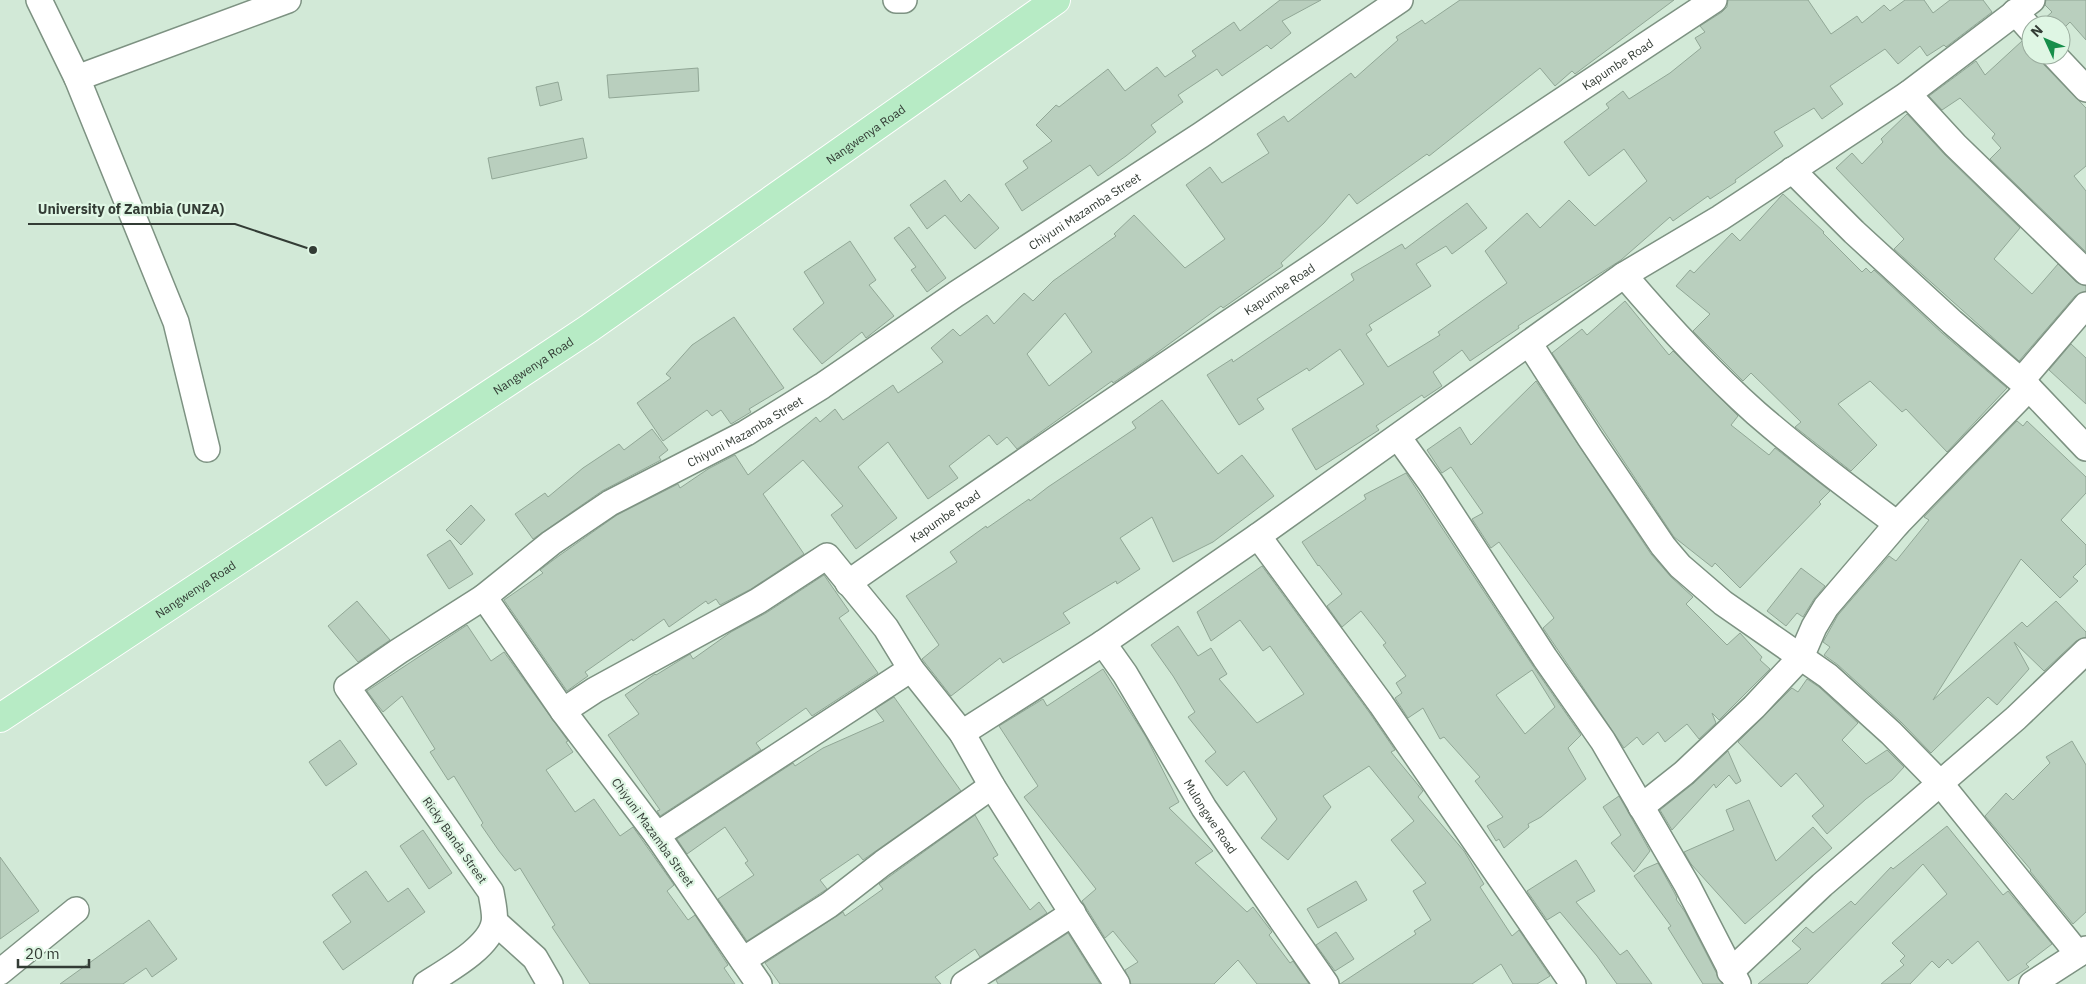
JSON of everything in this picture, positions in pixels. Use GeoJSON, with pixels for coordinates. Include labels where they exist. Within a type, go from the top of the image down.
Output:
{"type":"FeatureCollection","features":[{"type":"Feature","properties":{"kind":"main road","name":"Nangwenya Road"},"geometry":{"type":"LineString","coordinates":[[0,718],[588,329],[1056,0]]}},
{"type":"Feature","properties":{"kind":"street"},"geometry":{"type":"LineString","coordinates":[[39,0],[77,78],[176,322],[207,449]]}},
{"type":"Feature","properties":{"kind":"street"},"geometry":{"type":"LineString","coordinates":[[77,78],[288,0]]}},
{"type":"Feature","properties":{"kind":"street"},"geometry":{"type":"LineString","coordinates":[[896,0],[904,0]]}},
{"type":"Feature","properties":{"kind":"street","name":"Chiyuni Mazamba Street"},"geometry":{"type":"LineString","coordinates":[[759,984],[657,835],[563,711],[484,598],[551,543],[610,503],[746,433],[822,386],[956,294],[1201,135],[1400,0]]}},
{"type":"Feature","properties":{"kind":"street","name":"Kapumbe Road"},"geometry":{"type":"LineString","coordinates":[[848,584],[1002,476],[1386,217],[1714,0]]}},
{"type":"Feature","properties":{"kind":"street"},"geometry":{"type":"LineString","coordinates":[[962,733],[1103,643],[1258,536],[1624,275],[1720,218],[2026,14]]}},
{"type":"Feature","properties":{"kind":"street"},"geometry":{"type":"LineString","coordinates":[[2063,65],[2086,89]]}},
{"type":"Feature","properties":{"kind":"street"},"geometry":{"type":"LineString","coordinates":[[1908,94],[1955,145],[2086,272]]}},
{"type":"Feature","properties":{"kind":"street"},"geometry":{"type":"LineString","coordinates":[[1792,170],[1861,238],[1952,322],[2025,385],[2086,448]]}},
{"type":"Feature","properties":{"kind":"street"},"geometry":{"type":"LineString","coordinates":[[1624,275],[1688,345],[1755,412],[1833,477],[1897,524]]}},
{"type":"Feature","properties":{"kind":"street"},"geometry":{"type":"LineString","coordinates":[[1641,807],[1684,773],[1754,707],[1802,657],[1814,626],[1826,607],[1897,524],[2025,385],[2086,305]]}},
{"type":"Feature","properties":{"kind":"street"},"geometry":{"type":"LineString","coordinates":[[1530,343],[1590,438],[1663,546],[1680,566],[1723,603],[1802,657],[1848,693],[1940,783],[2082,951],[2032,984]]}},
{"type":"Feature","properties":{"kind":"street"},"geometry":{"type":"LineString","coordinates":[[1398,437],[1431,483],[1545,658],[1603,740],[1687,885],[1734,978],[1822,885],[2016,718],[2086,651]]}},
{"type":"Feature","properties":{"kind":"street"},"geometry":{"type":"LineString","coordinates":[[1258,536],[1380,704],[1573,984]]}},
{"type":"Feature","properties":{"kind":"street"},"geometry":{"type":"LineString","coordinates":[[563,711],[596,690],[758,601],[827,556],[848,584],[886,628],[910,670],[962,733],[992,786],[1117,984]]}},
{"type":"Feature","properties":{"kind":"street","name":"Ricky Banda Street"},"geometry":{"type":"LineString","coordinates":[[484,598],[399,651],[347,687],[491,892],[495,922]]}},
{"type":"Feature","properties":{"kind":"street","name":"Mulongwe Road"},"geometry":{"type":"LineString","coordinates":[[1103,643],[1126,674],[1204,808],[1326,984]]}},
{"type":"Feature","properties":{"kind":"street"},"geometry":{"type":"LineString","coordinates":[[657,835],[910,670]]}},
{"type":"Feature","properties":{"kind":"street"},"geometry":{"type":"LineString","coordinates":[[743,960],[829,906],[883,863],[992,786]]}},
{"type":"Feature","properties":{"kind":"street"},"geometry":{"type":"LineString","coordinates":[[0,972],[76,910]]}},
{"type":"Feature","properties":{"kind":"street"},"geometry":{"type":"LineString","coordinates":[[964,984],[1073,912]]}},
{"type":"Feature","properties":{"kind":"street"},"geometry":{"type":"LineString","coordinates":[[426,984],[464,959],[486,939],[495,922],[535,958],[550,984]]}},
{"type":"Feature","properties":{"kind":"building"},"geometry":{"type":"Polygon","coordinates":[[[1280,0],[1321,0],[1282,21],[1291,33],[1271,49],[1267,45],[1222,76],[1217,69],[1178,95],[1183,102],[1151,125],[1156,132],[1098,176],[1090,165],[1022,211],[1005,184],[1028,168],[1023,161],[1052,141],[1036,125],[1056,105],[1059,107],[1108,69],[1125,91],[1157,67],[1165,77],[1196,56],[1192,51],[1234,22],[1240,31],[1280,0]]]}},
{"type":"Feature","properties":{"kind":"building"},"geometry":{"type":"Polygon","coordinates":[[[1460,0],[1674,0],[1575,74],[1572,71],[1555,86],[1540,68],[1429,156],[1427,154],[1357,204],[1349,194],[1324,223],[1281,263],[1283,266],[1223,308],[1221,306],[1150,358],[1113,383],[1112,381],[1017,449],[1007,437],[997,445],[989,435],[949,466],[958,478],[928,499],[888,442],[858,467],[897,518],[856,549],[831,515],[843,506],[803,460],[763,494],[804,554],[751,589],[720,605],[716,599],[708,604],[706,601],[669,627],[664,619],[585,672],[588,676],[567,691],[504,600],[543,573],[540,570],[617,515],[678,484],[680,488],[708,469],[735,455],[748,475],[816,417],[820,422],[835,409],[843,420],[893,385],[898,393],[943,362],[931,348],[953,329],[960,336],[987,315],[994,324],[1024,293],[1033,301],[1053,281],[1116,236],[1114,234],[1134,215],[1185,268],[1225,239],[1186,185],[1210,167],[1222,183],[1269,153],[1257,134],[1284,116],[1288,122],[1351,73],[1355,78],[1398,40],[1396,37],[1422,20],[1425,24],[1460,0]],[[1065,313],[1027,354],[1049,386],[1092,352],[1065,313]]]}},
{"type":"Feature","properties":{"kind":"building"},"geometry":{"type":"Polygon","coordinates":[[[1728,0],[1808,0],[1831,34],[1857,16],[1862,23],[1884,5],[1890,11],[1905,0],[1924,0],[1933,13],[1950,0],[1983,0],[1992,12],[1946,47],[1944,45],[1927,56],[1920,46],[1898,64],[1885,49],[1830,86],[1843,104],[1822,119],[1814,108],[1774,132],[1783,146],[1735,180],[1736,182],[1710,199],[1708,196],[1673,221],[1670,217],[1621,260],[1518,326],[1519,328],[1470,361],[1462,350],[1433,372],[1442,386],[1424,398],[1422,395],[1376,426],[1379,430],[1316,470],[1292,429],[1364,384],[1340,349],[1309,371],[1307,368],[1257,399],[1264,409],[1239,425],[1207,375],[1232,359],[1233,362],[1354,280],[1351,274],[1402,244],[1405,249],[1467,203],[1487,228],[1452,254],[1446,246],[1416,264],[1431,286],[1369,325],[1372,330],[1366,334],[1388,367],[1440,335],[1438,332],[1507,283],[1485,251],[1527,213],[1540,228],[1569,200],[1595,226],[1647,181],[1624,149],[1589,176],[1564,142],[1609,108],[1606,104],[1623,91],[1629,99],[1670,73],[1701,48],[1695,38],[1705,32],[1700,26],[1722,12],[1727,7],[1728,0]]]}},
{"type":"Feature","properties":{"kind":"building"},"geometry":{"type":"Polygon","coordinates":[[[2046,0],[2086,0],[2086,40],[2071,23],[2071,15],[2049,15],[2052,12],[2045,5],[2046,0]]]}},
{"type":"Feature","properties":{"kind":"building"},"geometry":{"type":"Polygon","coordinates":[[[2021,42],[2021,65],[2044,65],[2086,108],[2086,166],[2074,176],[2086,191],[2086,252],[1990,159],[2001,148],[1992,138],[1995,134],[1960,98],[1942,110],[1929,96],[1976,61],[1985,75],[2021,42]]]}},
{"type":"Feature","properties":{"kind":"building"},"geometry":{"type":"Polygon","coordinates":[[[698,68],[699,91],[609,98],[607,75],[698,68]]]}},
{"type":"Feature","properties":{"kind":"building"},"geometry":{"type":"Polygon","coordinates":[[[558,82],[562,100],[540,106],[536,87],[558,82]]]}},
{"type":"Feature","properties":{"kind":"building"},"geometry":{"type":"Polygon","coordinates":[[[1907,114],[1945,155],[2020,228],[1994,259],[2032,294],[2058,264],[2076,282],[2086,286],[2086,291],[2075,296],[2019,361],[1894,249],[1904,239],[1836,168],[1852,153],[1862,164],[1883,142],[1881,139],[1907,114]]]}},
{"type":"Feature","properties":{"kind":"building"},"geometry":{"type":"Polygon","coordinates":[[[583,138],[587,158],[492,179],[488,158],[583,138]]]}},
{"type":"Feature","properties":{"kind":"building"},"geometry":{"type":"Polygon","coordinates":[[[945,180],[961,202],[969,194],[999,228],[975,249],[945,215],[927,229],[910,205],[945,180]]]}},
{"type":"Feature","properties":{"kind":"building"},"geometry":{"type":"Polygon","coordinates":[[[1783,194],[1824,232],[1862,272],[1866,268],[1871,273],[1874,270],[1942,333],[2007,388],[1947,452],[1906,409],[1902,412],[1870,381],[1838,404],[1877,445],[1851,471],[1795,427],[1801,422],[1751,373],[1743,381],[1693,331],[1710,314],[1676,286],[1690,270],[1694,273],[1732,233],[1740,241],[1783,194]]]}},
{"type":"Feature","properties":{"kind":"building"},"geometry":{"type":"Polygon","coordinates":[[[909,227],[946,278],[927,292],[911,270],[916,267],[894,238],[909,227]]]}},
{"type":"Feature","properties":{"kind":"building"},"geometry":{"type":"Polygon","coordinates":[[[850,241],[876,280],[869,285],[894,316],[866,338],[862,332],[822,364],[793,329],[824,303],[804,272],[850,241]]]}},
{"type":"Feature","properties":{"kind":"building"},"geometry":{"type":"Polygon","coordinates":[[[1625,301],[1669,355],[1673,351],[1738,416],[1731,425],[1769,455],[1775,448],[1830,491],[1819,502],[1821,504],[1740,588],[1715,563],[1712,567],[1674,537],[1552,353],[1582,329],[1587,335],[1625,301]]]}},
{"type":"Feature","properties":{"kind":"building"},"geometry":{"type":"Polygon","coordinates":[[[734,317],[784,388],[749,409],[751,412],[731,424],[721,410],[712,416],[707,410],[663,441],[637,403],[671,378],[666,374],[692,345],[734,317]]]}},
{"type":"Feature","properties":{"kind":"building"},"geometry":{"type":"Polygon","coordinates":[[[2071,344],[2086,358],[2086,404],[2049,370],[2071,344]]]}},
{"type":"Feature","properties":{"kind":"building"},"geometry":{"type":"Polygon","coordinates":[[[1536,381],[1651,554],[1671,577],[1693,597],[1686,604],[1727,645],[1740,633],[1762,657],[1760,660],[1770,669],[1719,720],[1712,713],[1716,723],[1699,739],[1687,724],[1665,742],[1658,732],[1643,745],[1637,737],[1624,748],[1543,628],[1554,618],[1499,542],[1491,548],[1472,519],[1483,513],[1451,467],[1442,473],[1427,450],[1460,427],[1471,445],[1536,381]]]}},
{"type":"Feature","properties":{"kind":"building"},"geometry":{"type":"Polygon","coordinates":[[[1162,400],[1218,474],[1242,455],[1274,496],[1213,542],[1173,562],[1152,517],[1120,538],[1140,569],[1117,584],[1116,581],[1063,613],[1070,623],[1003,663],[1000,658],[951,696],[922,659],[939,645],[906,596],[957,562],[950,552],[986,526],[987,528],[1029,499],[1030,501],[1136,428],[1132,422],[1162,400]]]}},
{"type":"Feature","properties":{"kind":"building"},"geometry":{"type":"Polygon","coordinates":[[[2017,421],[2023,426],[2027,421],[2086,477],[2086,493],[2061,520],[2086,545],[2086,564],[2073,577],[2078,581],[2060,598],[2021,559],[1933,700],[2022,622],[2027,627],[2056,601],[2086,632],[2086,637],[2076,641],[2044,671],[2014,642],[2029,669],[1997,705],[1988,697],[1931,753],[1901,722],[1838,665],[1824,655],[1830,647],[1823,642],[1838,615],[1889,556],[1896,561],[1929,520],[1924,517],[2017,421]]]}},
{"type":"Feature","properties":{"kind":"building"},"geometry":{"type":"Polygon","coordinates":[[[652,429],[668,450],[659,457],[661,460],[602,491],[533,539],[515,514],[545,493],[548,497],[583,468],[619,444],[624,450],[652,429]]]}},
{"type":"Feature","properties":{"kind":"building"},"geometry":{"type":"Polygon","coordinates":[[[1406,473],[1533,666],[1581,735],[1568,748],[1586,779],[1541,817],[1528,824],[1529,827],[1504,848],[1499,839],[1496,841],[1487,826],[1503,817],[1475,781],[1480,777],[1444,737],[1440,739],[1423,708],[1408,718],[1395,698],[1402,693],[1396,683],[1406,676],[1383,645],[1386,643],[1361,611],[1342,627],[1327,606],[1342,594],[1318,566],[1302,542],[1366,499],[1364,495],[1406,473]],[[1532,670],[1496,695],[1525,734],[1555,707],[1532,670]]]}},
{"type":"Feature","properties":{"kind":"building"},"geometry":{"type":"Polygon","coordinates":[[[471,505],[485,520],[461,545],[446,530],[471,505]]]}},
{"type":"Feature","properties":{"kind":"building"},"geometry":{"type":"Polygon","coordinates":[[[450,540],[473,574],[449,589],[427,555],[450,540]]]}},
{"type":"Feature","properties":{"kind":"building"},"geometry":{"type":"Polygon","coordinates":[[[1262,566],[1369,712],[1395,750],[1391,752],[1423,791],[1418,797],[1464,851],[1484,884],[1480,887],[1512,936],[1519,930],[1550,976],[1537,984],[1513,984],[1501,964],[1472,984],[1340,984],[1416,934],[1414,931],[1431,920],[1413,891],[1426,883],[1391,840],[1414,821],[1369,766],[1323,796],[1331,807],[1288,860],[1261,838],[1277,819],[1244,771],[1227,786],[1205,761],[1216,752],[1188,717],[1195,712],[1151,645],[1178,626],[1198,656],[1211,648],[1227,674],[1219,679],[1257,723],[1304,694],[1270,646],[1263,651],[1240,620],[1211,641],[1197,612],[1262,566]]]}},
{"type":"Feature","properties":{"kind":"building"},"geometry":{"type":"Polygon","coordinates":[[[1801,568],[1825,586],[1803,617],[1797,613],[1786,626],[1767,611],[1801,568]]]}},
{"type":"Feature","properties":{"kind":"building"},"geometry":{"type":"Polygon","coordinates":[[[824,575],[849,611],[839,618],[878,673],[812,716],[806,708],[756,743],[761,750],[660,816],[657,811],[660,810],[608,735],[639,714],[625,695],[655,674],[690,654],[693,659],[731,632],[766,613],[824,575]]]}},
{"type":"Feature","properties":{"kind":"building"},"geometry":{"type":"Polygon","coordinates":[[[357,601],[390,640],[358,662],[328,626],[357,601]]]}},
{"type":"Feature","properties":{"kind":"building"},"geometry":{"type":"Polygon","coordinates":[[[467,625],[491,661],[504,652],[568,741],[566,742],[573,752],[546,770],[575,812],[594,799],[620,836],[633,827],[674,885],[667,891],[688,920],[695,915],[728,965],[724,968],[735,984],[590,984],[552,927],[555,925],[520,868],[515,871],[499,851],[481,825],[483,823],[454,776],[448,780],[430,752],[435,749],[402,696],[383,712],[367,691],[467,625]]]}},
{"type":"Feature","properties":{"kind":"building"},"geometry":{"type":"Polygon","coordinates":[[[1103,669],[1146,737],[1179,802],[1169,808],[1213,851],[1195,863],[1247,912],[1253,907],[1272,932],[1269,935],[1290,963],[1293,961],[1309,984],[1257,984],[1238,960],[1214,984],[1131,984],[1125,970],[1138,962],[1113,931],[1105,938],[1082,901],[1096,889],[1024,797],[1038,786],[999,726],[1043,699],[1047,706],[1103,669]]]}},
{"type":"Feature","properties":{"kind":"building"},"geometry":{"type":"Polygon","coordinates":[[[1807,679],[1819,687],[1858,723],[1842,740],[1866,764],[1887,750],[1904,767],[1892,780],[1866,799],[1827,834],[1812,816],[1824,806],[1796,773],[1781,787],[1738,742],[1792,688],[1798,692],[1807,679]]]}},
{"type":"Feature","properties":{"kind":"building"},"geometry":{"type":"Polygon","coordinates":[[[894,697],[961,791],[863,860],[858,854],[820,880],[827,889],[747,941],[718,899],[754,875],[745,863],[748,861],[725,827],[687,854],[677,839],[793,763],[795,766],[823,748],[884,721],[875,709],[894,697]]]}},
{"type":"Feature","properties":{"kind":"building"},"geometry":{"type":"Polygon","coordinates":[[[340,740],[357,764],[326,786],[309,762],[340,740]]]}},
{"type":"Feature","properties":{"kind":"building"},"geometry":{"type":"Polygon","coordinates":[[[2072,741],[2086,765],[2086,912],[2073,924],[2031,870],[1985,816],[2006,793],[2013,800],[2050,763],[2046,757],[2072,741]]]}},
{"type":"Feature","properties":{"kind":"building"},"geometry":{"type":"Polygon","coordinates":[[[1728,751],[1741,781],[1736,784],[1729,775],[1716,788],[1714,784],[1672,830],[1660,810],[1694,783],[1728,751]]]}},
{"type":"Feature","properties":{"kind":"building"},"geometry":{"type":"Polygon","coordinates":[[[1619,796],[1650,851],[1634,872],[1611,843],[1621,835],[1603,807],[1619,796]]]}},
{"type":"Feature","properties":{"kind":"building"},"geometry":{"type":"Polygon","coordinates":[[[1749,800],[1776,861],[1813,827],[1832,848],[1745,924],[1691,864],[1684,852],[1734,830],[1726,810],[1749,800]]]}},
{"type":"Feature","properties":{"kind":"building"},"geometry":{"type":"Polygon","coordinates":[[[975,815],[998,855],[993,858],[1030,910],[1039,902],[1047,913],[980,957],[975,949],[935,977],[941,984],[780,984],[765,963],[843,912],[845,916],[883,889],[879,884],[975,815]]]}},
{"type":"Feature","properties":{"kind":"building"},"geometry":{"type":"Polygon","coordinates":[[[1947,826],[2003,895],[2008,891],[2052,944],[2026,964],[2029,967],[2008,981],[1978,941],[1952,964],[1948,959],[1939,968],[1932,961],[1910,984],[1881,984],[1904,965],[1900,961],[1905,956],[1892,943],[1947,894],[1923,864],[1807,984],[1758,984],[1801,949],[1792,941],[1806,927],[1813,933],[1851,901],[1855,905],[1891,867],[1893,869],[1947,826]]]}},
{"type":"Feature","properties":{"kind":"building"},"geometry":{"type":"Polygon","coordinates":[[[423,830],[452,873],[429,889],[400,846],[423,830]]]}},
{"type":"Feature","properties":{"kind":"building"},"geometry":{"type":"Polygon","coordinates":[[[0,857],[39,911],[0,939],[0,857]]]}},
{"type":"Feature","properties":{"kind":"building"},"geometry":{"type":"Polygon","coordinates":[[[1576,860],[1595,891],[1576,902],[1620,955],[1627,950],[1652,984],[1617,984],[1597,956],[1560,912],[1547,920],[1527,891],[1576,860]]]}},
{"type":"Feature","properties":{"kind":"building"},"geometry":{"type":"Polygon","coordinates":[[[1658,863],[1722,984],[1703,984],[1668,928],[1671,926],[1634,876],[1658,863]]]}},
{"type":"Feature","properties":{"kind":"building"},"geometry":{"type":"Polygon","coordinates":[[[366,871],[388,902],[408,888],[425,912],[343,970],[323,942],[351,922],[332,895],[366,871]]]}},
{"type":"Feature","properties":{"kind":"building"},"geometry":{"type":"Polygon","coordinates":[[[1356,881],[1367,900],[1318,928],[1307,909],[1356,881]]]}},
{"type":"Feature","properties":{"kind":"building"},"geometry":{"type":"Polygon","coordinates":[[[149,920],[177,959],[152,977],[146,968],[123,984],[60,984],[149,920]]]}},
{"type":"Feature","properties":{"kind":"building"},"geometry":{"type":"Polygon","coordinates":[[[1336,932],[1354,959],[1335,971],[1316,945],[1336,932]]]}},
{"type":"Feature","properties":{"kind":"building"},"geometry":{"type":"Polygon","coordinates":[[[1068,933],[1100,984],[998,984],[996,980],[1068,933]]]}},
{"type":"Feature","properties":{"kind":"place","name":"University of Zambia (UNZA)"},"geometry":{"type":"Point","coordinates":[313,250]}}]}
